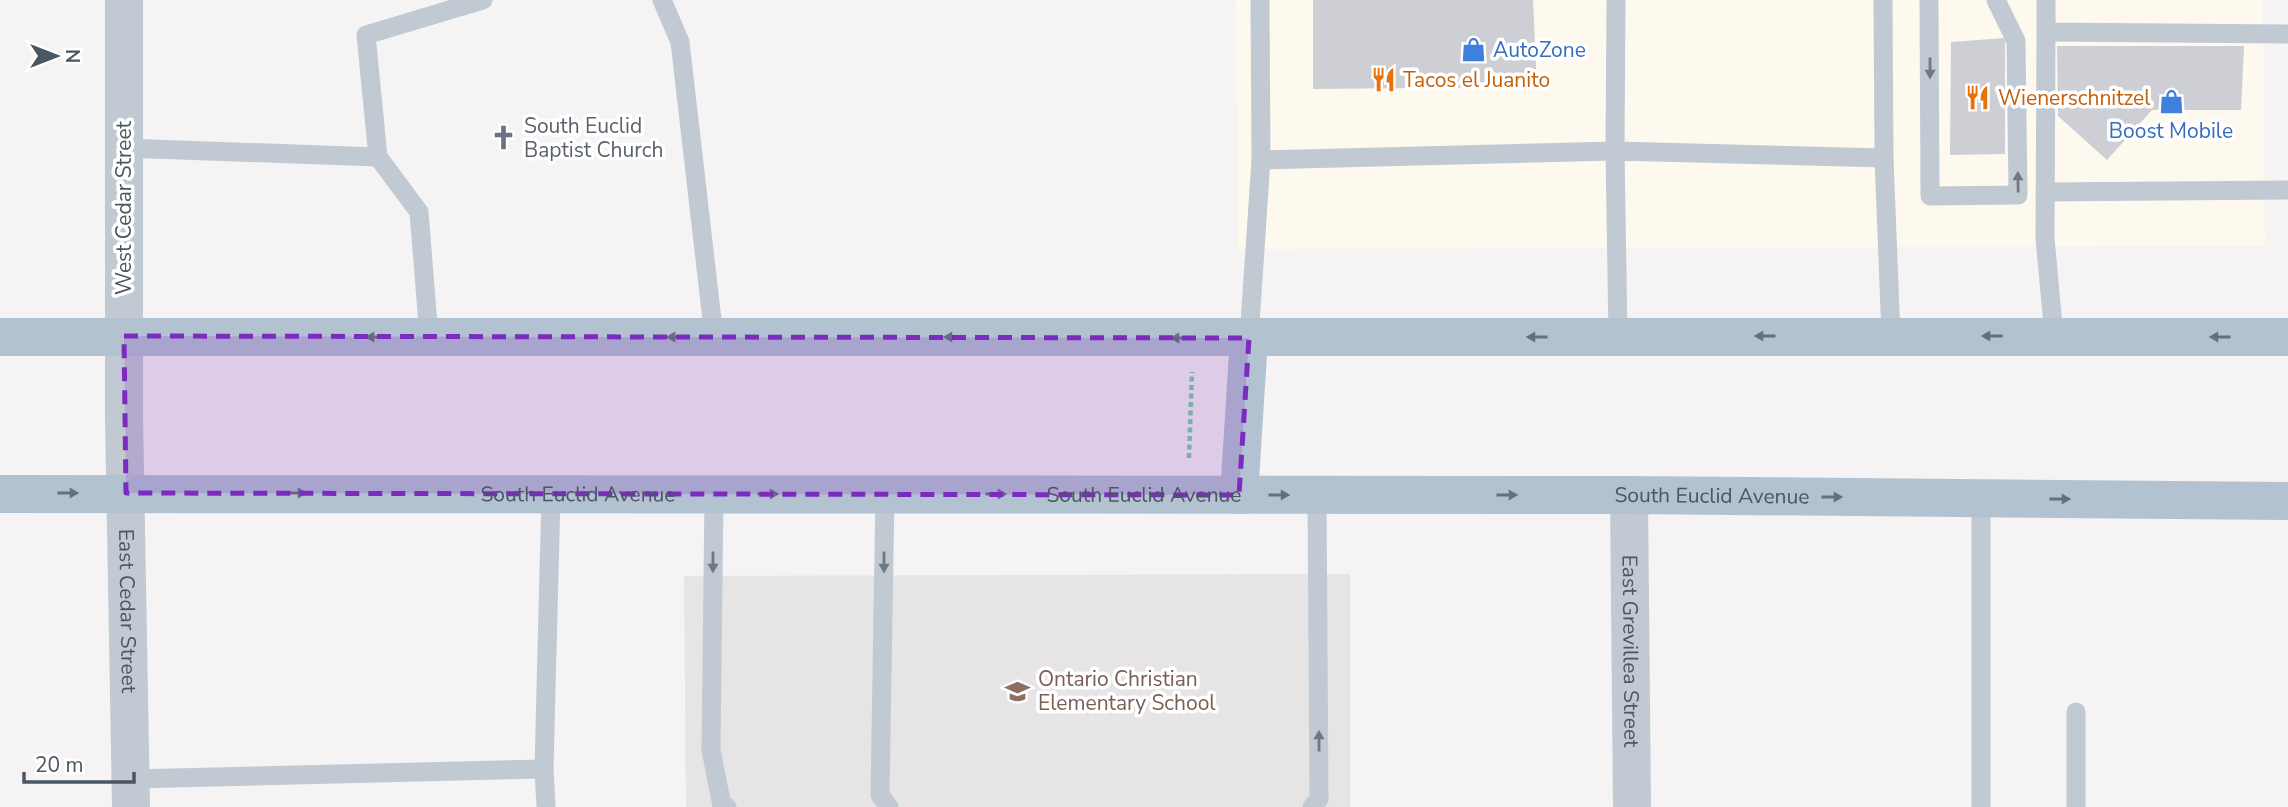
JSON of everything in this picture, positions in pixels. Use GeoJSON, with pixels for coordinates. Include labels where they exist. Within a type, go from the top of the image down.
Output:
{"type":"FeatureCollection","features":[{"type":"Feature","properties":{"kind":"main road"},"geometry":{"type":"LineString","coordinates":[[0,337],[2288,337]]}},
{"type":"Feature","properties":{"kind":"main road"},"geometry":{"type":"LineString","coordinates":[[1239,495],[1249,338]]}},
{"type":"Feature","properties":{"kind":"main road","name":"South Euclid Avenue"},"geometry":{"type":"LineString","coordinates":[[0,494],[1629,495],[2288,500]]}},
{"type":"Feature","properties":{"kind":"street","name":"West Cedar Street"},"geometry":{"type":"LineString","coordinates":[[124,0],[124,416]]}},
{"type":"Feature","properties":{"kind":"street","name":"East Cedar Street"},"geometry":{"type":"LineString","coordinates":[[124,416],[131,793]]}},
{"type":"Feature","properties":{"kind":"street","name":"East Grevillea Street"},"geometry":{"type":"LineString","coordinates":[[1629,495],[1632,807]]}},
{"type":"Feature","properties":{"kind":"lane"},"geometry":{"type":"LineString","coordinates":[[429,337],[419,212],[378,157],[366,35],[483,0]]}},
{"type":"Feature","properties":{"kind":"lane"},"geometry":{"type":"LineString","coordinates":[[662,0],[680,42],[714,337]]}},
{"type":"Feature","properties":{"kind":"lane"},"geometry":{"type":"LineString","coordinates":[[1249,338],[1261,160],[1260,0]]}},
{"type":"Feature","properties":{"kind":"lane"},"geometry":{"type":"LineString","coordinates":[[1616,0],[1618,336]]}},
{"type":"Feature","properties":{"kind":"lane"},"geometry":{"type":"LineString","coordinates":[[1883,0],[1884,158],[1891,336]]}},
{"type":"Feature","properties":{"kind":"lane"},"geometry":{"type":"LineString","coordinates":[[1929,0],[1930,196],[2018,195],[2015,41],[1996,0]]}},
{"type":"Feature","properties":{"kind":"lane"},"geometry":{"type":"LineString","coordinates":[[2046,0],[2045,238],[2054,336]]}},
{"type":"Feature","properties":{"kind":"lane"},"geometry":{"type":"LineString","coordinates":[[2046,32],[2288,34]]}},
{"type":"Feature","properties":{"kind":"lane"},"geometry":{"type":"LineString","coordinates":[[124,148],[378,157]]}},
{"type":"Feature","properties":{"kind":"lane"},"geometry":{"type":"LineString","coordinates":[[1261,160],[1615,151],[1884,158]]}},
{"type":"Feature","properties":{"kind":"lane"},"geometry":{"type":"LineString","coordinates":[[2045,192],[2288,190]]}},
{"type":"Feature","properties":{"kind":"lane"},"geometry":{"type":"LineString","coordinates":[[546,807],[544,769],[551,494]]}},
{"type":"Feature","properties":{"kind":"lane"},"geometry":{"type":"LineString","coordinates":[[714,494],[711,750],[722,806],[727,807]]}},
{"type":"Feature","properties":{"kind":"lane"},"geometry":{"type":"LineString","coordinates":[[884,494],[880,795],[889,807]]}},
{"type":"Feature","properties":{"kind":"lane"},"geometry":{"type":"LineString","coordinates":[[1312,807],[1319,799],[1317,495]]}},
{"type":"Feature","properties":{"kind":"lane"},"geometry":{"type":"LineString","coordinates":[[1981,498],[1981,807]]}},
{"type":"Feature","properties":{"kind":"lane"},"geometry":{"type":"LineString","coordinates":[[2076,712],[2076,807]]}},
{"type":"Feature","properties":{"kind":"lane"},"geometry":{"type":"LineString","coordinates":[[131,793],[544,769]]}},
{"type":"Feature","properties":{"kind":"path"},"geometry":{"type":"LineString","coordinates":[[1189,466],[1192,358]]}},
{"type":"Feature","properties":{"kind":"highlighted area"},"geometry":{"type":"Polygon","coordinates":[[[124,336],[1249,338],[1239,495],[126,493],[124,336]]]}},
{"type":"Feature","properties":{"kind":"shaded area"},"geometry":{"type":"Polygon","coordinates":[[[1236,0],[2263,0],[2265,246],[1238,249],[1236,0]]]}},
{"type":"Feature","properties":{"kind":"shaded area","name":"Ontario Christian Elementary School"},"geometry":{"type":"Polygon","coordinates":[[[1350,574],[1350,807],[686,807],[684,576],[1350,574]]]}},
{"type":"Feature","properties":{"kind":"building"},"geometry":{"type":"Polygon","coordinates":[[[1313,0],[1533,0],[1537,87],[1313,89],[1313,0]]]}},
{"type":"Feature","properties":{"kind":"building","name":"Wienerschnitzel"},"geometry":{"type":"Polygon","coordinates":[[[2005,38],[2005,154],[1950,155],[1951,42],[2005,38]]]}},
{"type":"Feature","properties":{"kind":"building"},"geometry":{"type":"Polygon","coordinates":[[[2057,46],[2244,46],[2241,110],[2152,110],[2107,160],[2058,116],[2057,46]]]}},
{"type":"Feature","properties":{"kind":"place","name":"AutoZone"},"geometry":{"type":"Point","coordinates":[1473,50]}},
{"type":"Feature","properties":{"kind":"place","name":"Tacos el Juanito"},"geometry":{"type":"Point","coordinates":[1383,80]}},
{"type":"Feature","properties":{"kind":"place","name":"Wienerschnitzel"},"geometry":{"type":"Point","coordinates":[1978,98]}},
{"type":"Feature","properties":{"kind":"place","name":"Boost Mobile"},"geometry":{"type":"Point","coordinates":[2171,102]}},
{"type":"Feature","properties":{"kind":"place","name":"South Euclid Baptist Church"},"geometry":{"type":"Point","coordinates":[504,138]}},
{"type":"Feature","properties":{"kind":"place","name":"Ontario Christian Elementary School"},"geometry":{"type":"Point","coordinates":[1018,691]}}]}
